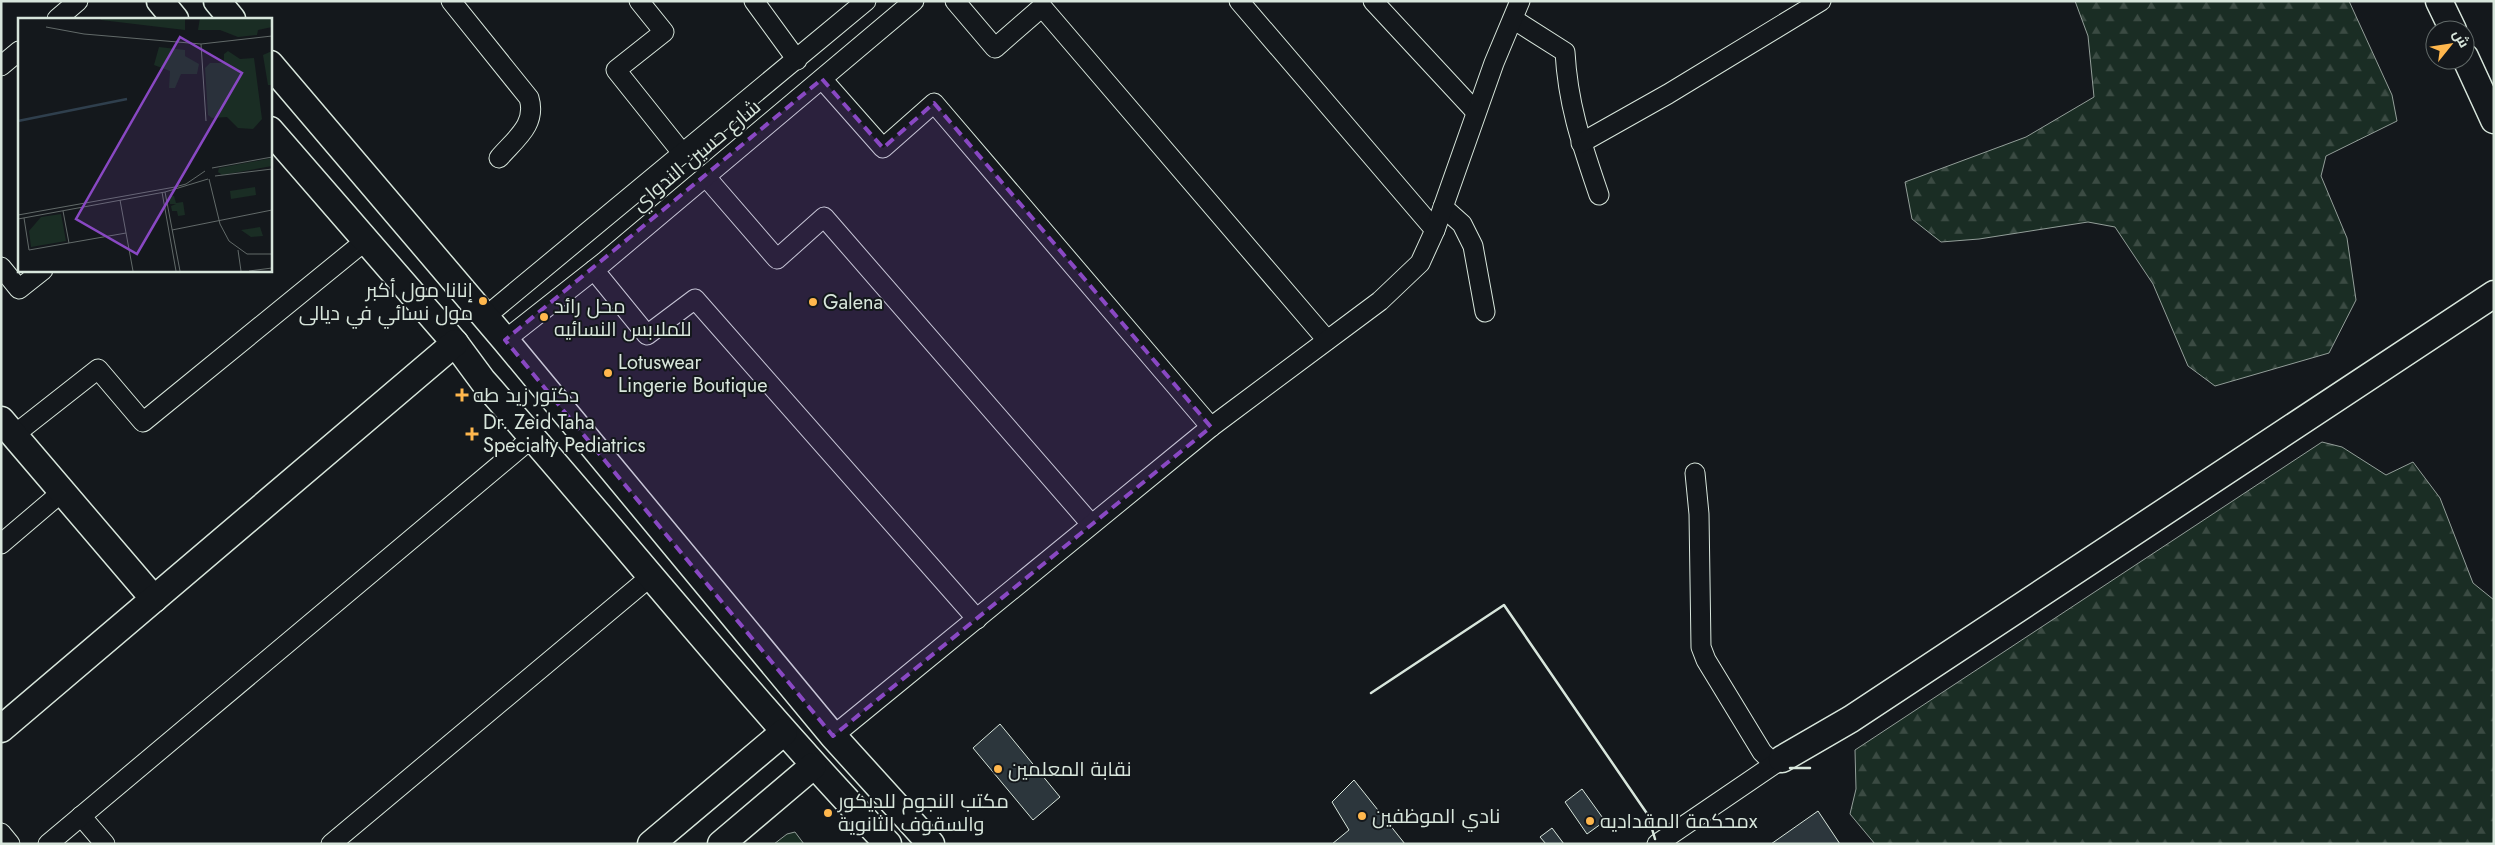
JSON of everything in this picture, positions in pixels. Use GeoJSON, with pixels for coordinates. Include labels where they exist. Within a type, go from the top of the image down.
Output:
{"type":"FeatureCollection","features":[{"type":"Feature","properties":{"kind":"street"},"geometry":{"type":"LineString","coordinates":[[58,18],[78,1]]}},
{"type":"Feature","properties":{"kind":"street"},"geometry":{"type":"LineString","coordinates":[[160,1],[174,18]]}},
{"type":"Feature","properties":{"kind":"street"},"geometry":{"type":"LineString","coordinates":[[217,1],[231,18]]}},
{"type":"Feature","properties":{"kind":"street"},"geometry":{"type":"LineString","coordinates":[[451,1],[530,98],[533,110],[530,122],[499,158]]}},
{"type":"Feature","properties":{"kind":"street"},"geometry":{"type":"LineString","coordinates":[[639,1],[664,32],[616,70],[683,154]]}},
{"type":"Feature","properties":{"kind":"street"},"geometry":{"type":"LineString","coordinates":[[754,1],[797,60]]}},
{"type":"Feature","properties":{"kind":"street","name":"شارع حسين الندواي"},"geometry":{"type":"LineString","coordinates":[[485,317],[866,1]]}},
{"type":"Feature","properties":{"kind":"street","name":"شارع حسين الندواي"},"geometry":{"type":"LineString","coordinates":[[505,340],[594,270],[914,1]]}},
{"type":"Feature","properties":{"kind":"street"},"geometry":{"type":"LineString","coordinates":[[955,1],[995,48],[1042,7],[1327,340]]}},
{"type":"Feature","properties":{"kind":"street"},"geometry":{"type":"LineString","coordinates":[[1239,1],[1435,230]]}},
{"type":"Feature","properties":{"kind":"street"},"geometry":{"type":"LineString","coordinates":[[1373,1],[1476,112]]}},
{"type":"Feature","properties":{"kind":"street"},"geometry":{"type":"LineString","coordinates":[[833,736],[1211,427],[1380,301],[1420,263],[1435,230],[1476,112],[1520,1]]}},
{"type":"Feature","properties":{"kind":"street"},"geometry":{"type":"LineString","coordinates":[[1581,143],[1668,94],[1821,1]]}},
{"type":"Feature","properties":{"kind":"street"},"geometry":{"type":"LineString","coordinates":[[2439,1],[2448,20]]}},
{"type":"Feature","properties":{"kind":"street"},"geometry":{"type":"LineString","coordinates":[[1513,19],[1565,52],[1567,85],[1581,143],[1599,195]]}},
{"type":"Feature","properties":{"kind":"street"},"geometry":{"type":"LineString","coordinates":[[1,66],[18,52]]}},
{"type":"Feature","properties":{"kind":"street"},"geometry":{"type":"LineString","coordinates":[[271,65],[505,340],[833,736],[931,844]]}},
{"type":"Feature","properties":{"kind":"street"},"geometry":{"type":"LineString","coordinates":[[2471,70],[2494,120]]}},
{"type":"Feature","properties":{"kind":"street"},"geometry":{"type":"LineString","coordinates":[[822,79],[883,148],[934,103],[1211,427]]}},
{"type":"Feature","properties":{"kind":"street"},"geometry":{"type":"LineString","coordinates":[[271,131],[455,343],[483,381],[534,437],[650,577],[784,732],[888,844]]}},
{"type":"Feature","properties":{"kind":"street"},"geometry":{"type":"LineString","coordinates":[[706,177],[777,259],[824,217],[1091,524]]}},
{"type":"Feature","properties":{"kind":"street"},"geometry":{"type":"LineString","coordinates":[[1443,207],[1462,224],[1473,246],[1485,312]]}},
{"type":"Feature","properties":{"kind":"street"},"geometry":{"type":"LineString","coordinates":[[154,599],[8,427],[98,369],[143,422],[365,241]]}},
{"type":"Feature","properties":{"kind":"street"},"geometry":{"type":"LineString","coordinates":[[1,267],[19,289],[42,271]]}},
{"type":"Feature","properties":{"kind":"street"},"geometry":{"type":"LineString","coordinates":[[594,270],[647,335],[694,298],[977,619]]}},
{"type":"Feature","properties":{"kind":"street"},"geometry":{"type":"LineString","coordinates":[[1657,844],[1778,762],[1859,714],[2494,294]]}},
{"type":"Feature","properties":{"kind":"street"},"geometry":{"type":"LineString","coordinates":[[1,730],[455,343]]}},
{"type":"Feature","properties":{"kind":"street"},"geometry":{"type":"LineString","coordinates":[[48,844],[534,437]]}},
{"type":"Feature","properties":{"kind":"street"},"geometry":{"type":"LineString","coordinates":[[1695,473],[1699,514],[1701,648],[1706,660],[1762,752],[1778,762]]}},
{"type":"Feature","properties":{"kind":"street"},"geometry":{"type":"LineString","coordinates":[[1,544],[62,492]]}},
{"type":"Feature","properties":{"kind":"street"},"geometry":{"type":"LineString","coordinates":[[331,844],[650,577]]}},
{"type":"Feature","properties":{"kind":"street"},"geometry":{"type":"LineString","coordinates":[[651,844],[784,732]]}},
{"type":"Feature","properties":{"kind":"street"},"geometry":{"type":"LineString","coordinates":[[721,844],[814,766]]}},
{"type":"Feature","properties":{"kind":"street"},"geometry":{"type":"LineString","coordinates":[[81,816],[105,844]]}},
{"type":"Feature","properties":{"kind":"street"},"geometry":{"type":"LineString","coordinates":[[1,833],[10,844]]}},
{"type":"Feature","properties":{"kind":"highlighted area"},"geometry":{"type":"Polygon","coordinates":[[[822,79],[883,148],[934,103],[1211,427],[833,736],[505,340],[822,79]]]}},
{"type":"Feature","properties":{"kind":"green space"},"geometry":{"type":"Polygon","coordinates":[[[2075,1],[2349,1],[2392,95],[2397,121],[2326,156],[2321,176],[2347,238],[2356,300],[2329,353],[2215,386],[2188,366],[2153,284],[2115,227],[2088,222],[1979,239],[1941,242],[1912,219],[1905,182],[2026,137],[2094,97],[2088,36],[2075,1]]]}},
{"type":"Feature","properties":{"kind":"green space"},"geometry":{"type":"Polygon","coordinates":[[[2322,442],[2342,447],[2386,475],[2413,462],[2440,498],[2473,583],[2494,600],[2494,844],[1875,844],[1850,814],[1856,789],[1855,750],[2322,442]]]}},
{"type":"Feature","properties":{"kind":"green space"},"geometry":{"type":"Polygon","coordinates":[[[795,832],[804,844],[774,844],[787,834],[795,832]]]}},
{"type":"Feature","properties":{"kind":"building"},"geometry":{"type":"Polygon","coordinates":[[[1000,724],[1060,797],[1033,820],[973,748],[1000,724]]]}},
{"type":"Feature","properties":{"kind":"building","name":"نادي الموظفين"},"geometry":{"type":"Polygon","coordinates":[[[1354,780],[1405,844],[1332,844],[1349,830],[1332,802],[1354,780]]]}},
{"type":"Feature","properties":{"kind":"building"},"geometry":{"type":"Polygon","coordinates":[[[1582,789],[1605,821],[1587,834],[1565,802],[1582,789]]]}},
{"type":"Feature","properties":{"kind":"building"},"geometry":{"type":"Polygon","coordinates":[[[1818,811],[1840,844],[1771,844],[1818,811]]]}},
{"type":"Feature","properties":{"kind":"building"},"geometry":{"type":"Polygon","coordinates":[[[1552,828],[1564,844],[1546,844],[1540,837],[1552,828]]]}},
{"type":"Feature","properties":{"kind":"wall"},"geometry":{"type":"LineString","coordinates":[[1371,693],[1504,605],[1648,815],[1655,839]]}},
{"type":"Feature","properties":{"kind":"wall"},"geometry":{"type":"LineString","coordinates":[[1790,768],[1810,768]]}},
{"type":"Feature","properties":{"kind":"place","name":"إنانا مول أكبر مول نسائي في ديالى"},"geometry":{"type":"Point","coordinates":[483,301]}},
{"type":"Feature","properties":{"kind":"place","name":"Galena"},"geometry":{"type":"Point","coordinates":[813,302]}},
{"type":"Feature","properties":{"kind":"place","name":"محل رائد للملابس النسائيه"},"geometry":{"type":"Point","coordinates":[544,317]}},
{"type":"Feature","properties":{"kind":"place","name":"Lotuswear Lingerie Boutique"},"geometry":{"type":"Point","coordinates":[608,373]}},
{"type":"Feature","properties":{"kind":"place","name":"دكتور زيد طه"},"geometry":{"type":"Point","coordinates":[462,395]}},
{"type":"Feature","properties":{"kind":"place","name":"Dr. Zeid Taha Specialty Pediatrics"},"geometry":{"type":"Point","coordinates":[472,434]}},
{"type":"Feature","properties":{"kind":"place","name":"نقابة المعلمين"},"geometry":{"type":"Point","coordinates":[998,769]}},
{"type":"Feature","properties":{"kind":"place","name":"مكتب النجوم للديكور والسقوف الثانوية"},"geometry":{"type":"Point","coordinates":[828,813]}},
{"type":"Feature","properties":{"kind":"place","name":"نادي الموظفين"},"geometry":{"type":"Point","coordinates":[1362,816]}},
{"type":"Feature","properties":{"kind":"place","name":"محكمة المقداديهx"},"geometry":{"type":"Point","coordinates":[1590,821]}}]}
